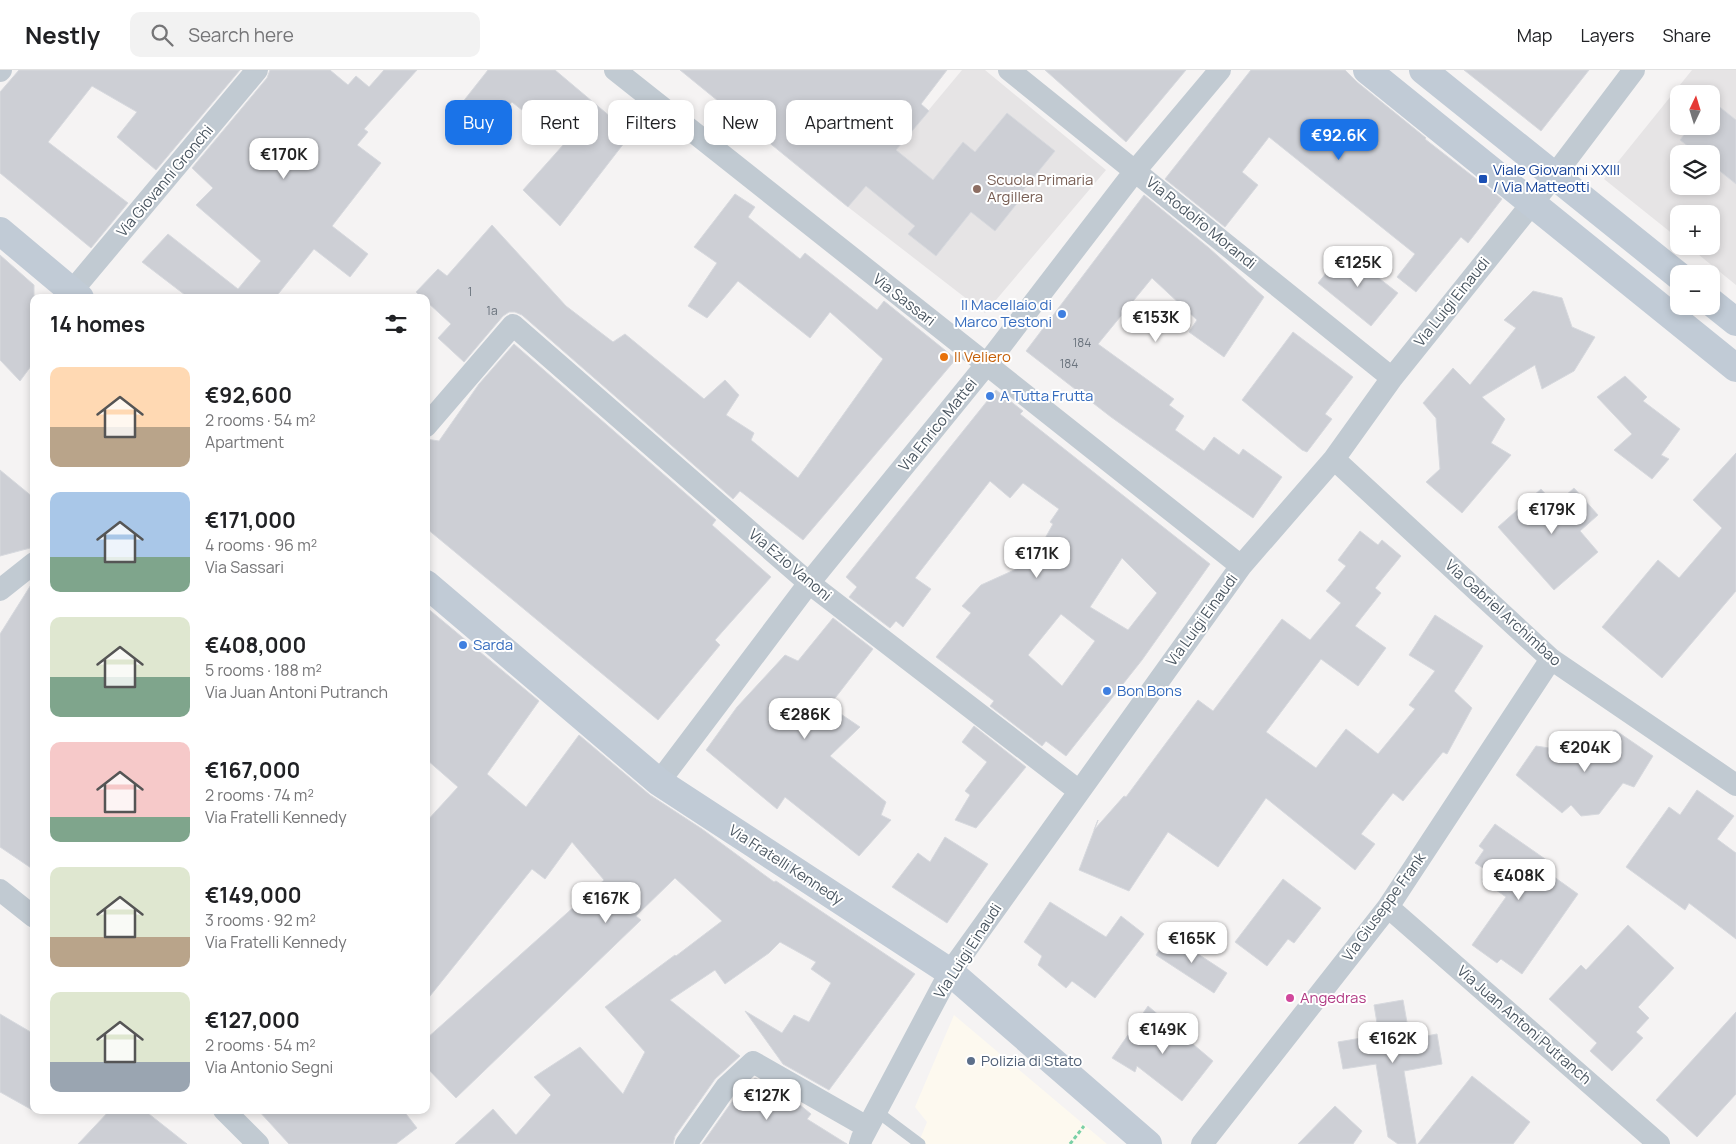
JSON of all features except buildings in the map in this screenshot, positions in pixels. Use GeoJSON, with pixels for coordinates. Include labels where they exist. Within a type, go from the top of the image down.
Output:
{"type":"FeatureCollection","features":[{"type":"Feature","properties":{"kind":"street","name":"Via Giovanni Gronchi"},"geometry":{"type":"LineString","coordinates":[[76,294],[257,70]]}},
{"type":"Feature","properties":{"kind":"street","name":"Via Sassari"},"geometry":{"type":"LineString","coordinates":[[615,70],[1241,566]]}},
{"type":"Feature","properties":{"kind":"street","name":"Via Rodolfo Morandi"},"geometry":{"type":"LineString","coordinates":[[1009,70],[1392,378]]}},
{"type":"Feature","properties":{"kind":"street","name":"Via Enrico Mattei"},"geometry":{"type":"LineString","coordinates":[[659,782],[809,583],[986,365],[1136,171],[1220,70]]}},
{"type":"Feature","properties":{"kind":"street"},"geometry":{"type":"LineString","coordinates":[[1367,70],[1736,368]]}},
{"type":"Feature","properties":{"kind":"street"},"geometry":{"type":"LineString","coordinates":[[1423,70],[1670,269]]}},
{"type":"Feature","properties":{"kind":"street","name":"Via Luigi Einaudi"},"geometry":{"type":"LineString","coordinates":[[868,1127],[950,972],[1241,566],[1334,459],[1392,378],[1554,176],[1634,70]]}},
{"type":"Feature","properties":{"kind":"street"},"geometry":{"type":"LineString","coordinates":[[0,232],[76,294]]}},
{"type":"Feature","properties":{"kind":"street"},"geometry":{"type":"LineString","coordinates":[[1720,309],[1736,322]]}},
{"type":"Feature","properties":{"kind":"street","name":"Via Ezio Vanoni"},"geometry":{"type":"LineString","coordinates":[[430,421],[514,325],[809,583],[1079,791]]}},
{"type":"Feature","properties":{"kind":"street","name":"Via Gabriel Archimbao"},"geometry":{"type":"LineString","coordinates":[[1334,459],[1550,659],[1736,785]]}},
{"type":"Feature","properties":{"kind":"street"},"geometry":{"type":"LineString","coordinates":[[0,590],[30,566]]}},
{"type":"Feature","properties":{"kind":"street","name":"Via Fratelli Kennedy"},"geometry":{"type":"LineString","coordinates":[[430,593],[659,782],[950,972],[1148,1144]]}},
{"type":"Feature","properties":{"kind":"street","name":"Via Giuseppe Frank"},"geometry":{"type":"LineString","coordinates":[[1202,1144],[1388,907],[1550,659]]}},
{"type":"Feature","properties":{"kind":"street"},"geometry":{"type":"LineString","coordinates":[[0,890],[30,914]]}},
{"type":"Feature","properties":{"kind":"street","name":"Via Juan Antoni Putranch"},"geometry":{"type":"LineString","coordinates":[[1388,907],[1659,1144]]}},
{"type":"Feature","properties":{"kind":"street"},"geometry":{"type":"LineString","coordinates":[[686,1144],[726,1087],[752,1062],[868,1127]]}},
{"type":"Feature","properties":{"kind":"street"},"geometry":{"type":"LineString","coordinates":[[228,1114],[258,1144]]}},
{"type":"Feature","properties":{"kind":"lane"},"geometry":{"type":"LineString","coordinates":[[868,1127],[920,1144]]}},
{"type":"Feature","properties":{"kind":"path"},"geometry":{"type":"LineString","coordinates":[[1070,1144],[1084,1125]]}},
{"type":"Feature","properties":{"kind":"shaded area","name":"Scuola Primaria Argillera"},"geometry":{"type":"Polygon","coordinates":[[[962,70],[985,70],[1106,170],[985,313],[848,207],[900,145],[912,145],[912,130],[962,70]]]}},
{"type":"Feature","properties":{"kind":"shaded area"},"geometry":{"type":"Polygon","coordinates":[[[1692,70],[1736,70],[1736,285],[1720,272],[1720,265],[1711,265],[1699,255],[1720,255],[1720,205],[1670,205],[1670,232],[1604,179],[1670,97],[1670,135],[1720,135],[1720,85],[1680,85],[1692,70]]]}},
{"type":"Feature","properties":{"kind":"shaded area","name":"Polizia di Stato"},"geometry":{"type":"Polygon","coordinates":[[[954,1015],[1107,1144],[918,1144],[927,1122],[915,1107],[954,1015]]]}},
{"type":"Feature","properties":{"kind":"place","name":"Viale Giovanni XXIII / Via Matteotti"},"geometry":{"type":"Point","coordinates":[1483,179]}},
{"type":"Feature","properties":{"kind":"place","name":"Scuola Primaria Argillera"},"geometry":{"type":"Point","coordinates":[977,189]}},
{"type":"Feature","properties":{"kind":"place","name":"Il Macellaio di Marco Testoni"},"geometry":{"type":"Point","coordinates":[1062,314]}},
{"type":"Feature","properties":{"kind":"place","name":"Il Veliero"},"geometry":{"type":"Point","coordinates":[944,357]}},
{"type":"Feature","properties":{"kind":"place","name":"A Tutta Frutta"},"geometry":{"type":"Point","coordinates":[990,396]}},
{"type":"Feature","properties":{"kind":"place","name":"Sarda"},"geometry":{"type":"Point","coordinates":[463,645]}},
{"type":"Feature","properties":{"kind":"place","name":"Bon Bons"},"geometry":{"type":"Point","coordinates":[1107,691]}},
{"type":"Feature","properties":{"kind":"place","name":"Angedras"},"geometry":{"type":"Point","coordinates":[1290,998]}},
{"type":"Feature","properties":{"kind":"place","name":"Polizia di Stato"},"geometry":{"type":"Point","coordinates":[971,1061]}}]}
